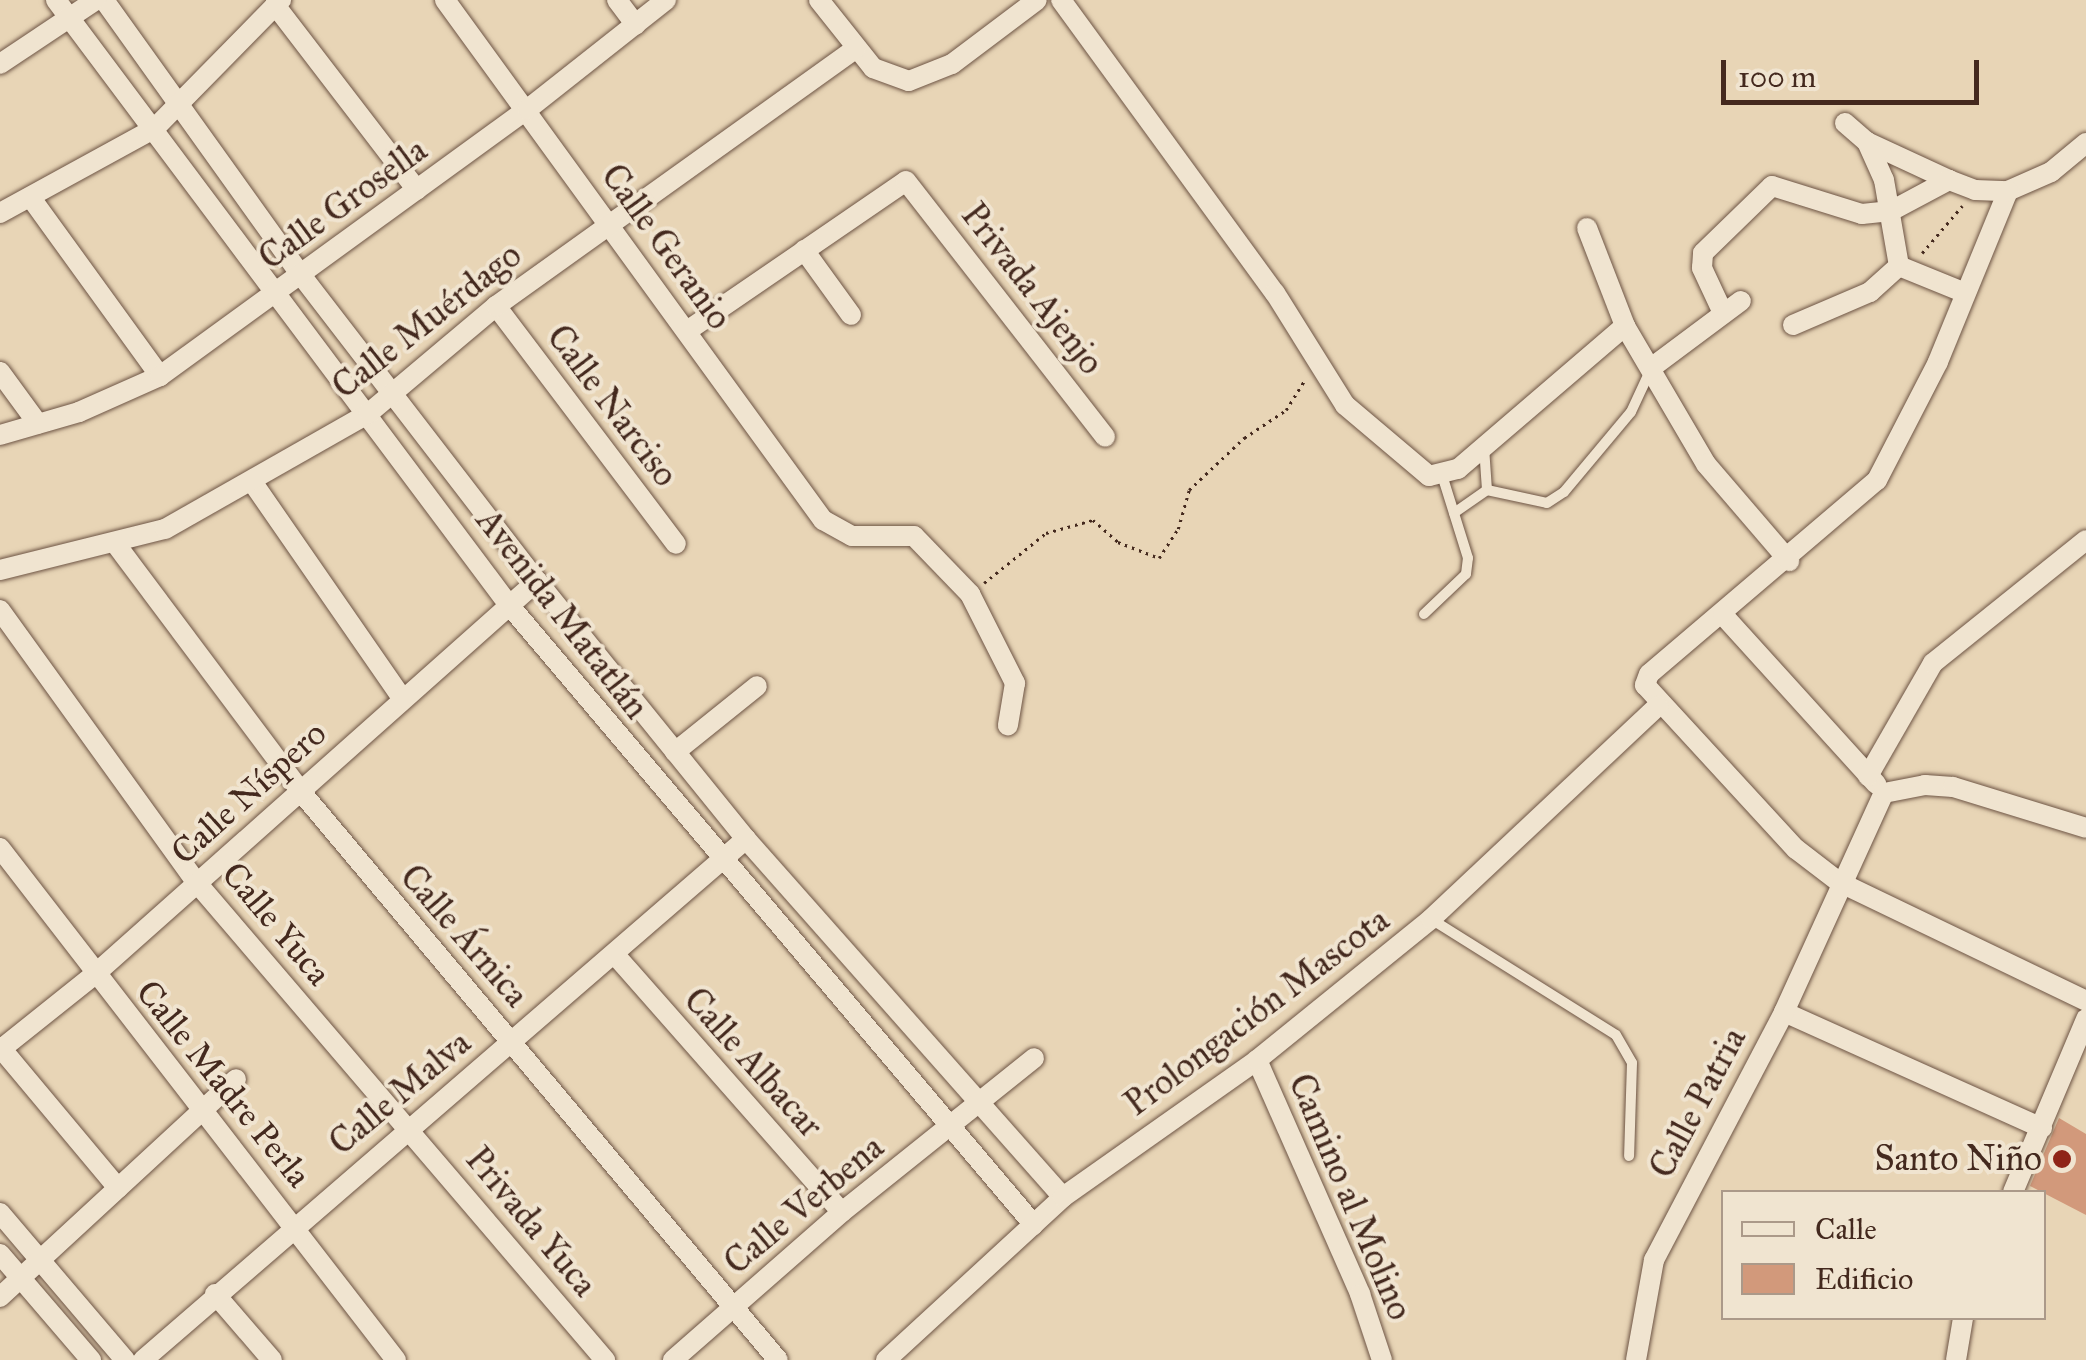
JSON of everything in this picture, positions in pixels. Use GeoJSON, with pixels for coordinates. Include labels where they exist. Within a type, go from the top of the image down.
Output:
{"type":"FeatureCollection","features":[{"type":"Feature","properties":{"kind":"street","name":"Avenida Matatlán"},"geometry":{"type":"LineString","coordinates":[[56,0],[369,413],[509,605],[720,862],[1034,1225]]}},
{"type":"Feature","properties":{"kind":"street"},"geometry":{"type":"LineString","coordinates":[[0,64],[96,0]]}},
{"type":"Feature","properties":{"kind":"street","name":"Avenida Matatlán"},"geometry":{"type":"LineString","coordinates":[[104,0],[301,275],[537,580],[746,839],[1063,1198]]}},
{"type":"Feature","properties":{"kind":"street","name":"Calle Geranio"},"geometry":{"type":"LineString","coordinates":[[445,0],[834,532],[914,536],[970,594]]}},
{"type":"Feature","properties":{"kind":"street"},"geometry":{"type":"LineString","coordinates":[[617,0],[636,25]]}},
{"type":"Feature","properties":{"kind":"street","name":"Calle Grosella"},"geometry":{"type":"LineString","coordinates":[[0,435],[160,376],[528,109],[666,0]]}},
{"type":"Feature","properties":{"kind":"street"},"geometry":{"type":"LineString","coordinates":[[819,0],[873,68],[910,81],[978,47],[1036,0]]}},
{"type":"Feature","properties":{"kind":"street"},"geometry":{"type":"LineString","coordinates":[[1061,0],[1276,293],[1316,362],[1365,428],[1429,476],[1443,478],[1625,326]]}},
{"type":"Feature","properties":{"kind":"street"},"geometry":{"type":"LineString","coordinates":[[0,212],[155,128],[278,3],[418,190]]}},
{"type":"Feature","properties":{"kind":"street","name":"Calle Muérdago"},"geometry":{"type":"LineString","coordinates":[[0,570],[165,529],[253,483],[369,413],[496,306],[856,48]]}},
{"type":"Feature","properties":{"kind":"street"},"geometry":{"type":"LineString","coordinates":[[1845,123],[1867,142],[1975,190],[2008,191],[2051,172],[2086,143]]}},
{"type":"Feature","properties":{"kind":"street"},"geometry":{"type":"LineString","coordinates":[[1867,142],[1891,211],[1899,266]]}},
{"type":"Feature","properties":{"kind":"street"},"geometry":{"type":"LineString","coordinates":[[1651,368],[1732,307],[1702,268],[1703,253],[1772,186],[1862,214],[1891,211],[1949,180]]}},
{"type":"Feature","properties":{"kind":"street","name":"Privada Ajenjo"},"geometry":{"type":"LineString","coordinates":[[804,250],[906,181],[1105,437]]}},
{"type":"Feature","properties":{"kind":"street"},"geometry":{"type":"LineString","coordinates":[[2008,191],[1963,292],[1938,362],[1877,480],[1789,561],[1649,674],[1645,685],[1658,706],[1796,849],[1838,882],[2086,1001]]}},
{"type":"Feature","properties":{"kind":"street"},"geometry":{"type":"LineString","coordinates":[[31,198],[160,376]]}},
{"type":"Feature","properties":{"kind":"street"},"geometry":{"type":"LineString","coordinates":[[1587,228],[1625,326],[1706,464],[1789,561]]}},
{"type":"Feature","properties":{"kind":"street"},"geometry":{"type":"LineString","coordinates":[[687,331],[804,250],[850,315]]}},
{"type":"Feature","properties":{"kind":"street"},"geometry":{"type":"LineString","coordinates":[[1899,266],[1963,292]]}},
{"type":"Feature","properties":{"kind":"street"},"geometry":{"type":"LineString","coordinates":[[1793,325],[1870,292],[1899,266]]}},
{"type":"Feature","properties":{"kind":"street","name":"Calle Narciso"},"geometry":{"type":"LineString","coordinates":[[496,306],[676,544]]}},
{"type":"Feature","properties":{"kind":"street"},"geometry":{"type":"LineString","coordinates":[[0,372],[38,424]]}},
{"type":"Feature","properties":{"kind":"street"},"geometry":{"type":"LineString","coordinates":[[253,483],[402,698]]}},
{"type":"Feature","properties":{"kind":"street"},"geometry":{"type":"LineString","coordinates":[[1868,776],[1934,663],[2086,540]]}},
{"type":"Feature","properties":{"kind":"street","name":"Calle Árnica"},"geometry":{"type":"LineString","coordinates":[[115,543],[302,792],[778,1360]]}},
{"type":"Feature","properties":{"kind":"street","name":"Calle Níspero"},"geometry":{"type":"LineString","coordinates":[[0,1049],[94,974],[537,580]]}},
{"type":"Feature","properties":{"kind":"street"},"geometry":{"type":"LineString","coordinates":[[970,594],[1015,683],[1008,725]]}},
{"type":"Feature","properties":{"kind":"street","name":"Calle Yuca"},"geometry":{"type":"LineString","coordinates":[[0,610],[197,883],[407,1127]]}},
{"type":"Feature","properties":{"kind":"street"},"geometry":{"type":"LineString","coordinates":[[1723,614],[1884,793],[1925,784],[1953,787],[2086,828]]}},
{"type":"Feature","properties":{"kind":"street"},"geometry":{"type":"LineString","coordinates":[[675,752],[757,686]]}},
{"type":"Feature","properties":{"kind":"street","name":"Prolongación Mascota"},"geometry":{"type":"LineString","coordinates":[[886,1360],[1063,1198],[1256,1060],[1432,919],[1658,706]]}},
{"type":"Feature","properties":{"kind":"street","name":"Calle Patria"},"geometry":{"type":"LineString","coordinates":[[1636,1360],[1654,1260],[1784,1012],[1838,882],[1884,793]]}},
{"type":"Feature","properties":{"kind":"street","name":"Calle Malva"},"geometry":{"type":"LineString","coordinates":[[143,1360],[407,1127],[616,956],[746,839]]}},
{"type":"Feature","properties":{"kind":"street","name":"Calle Madre Perla"},"geometry":{"type":"LineString","coordinates":[[0,848],[396,1360]]}},
{"type":"Feature","properties":{"kind":"street","name":"Calle Albacar"},"geometry":{"type":"LineString","coordinates":[[616,956],[842,1212]]}},
{"type":"Feature","properties":{"kind":"street"},"geometry":{"type":"LineString","coordinates":[[1784,1012],[2042,1128]]}},
{"type":"Feature","properties":{"kind":"street"},"geometry":{"type":"LineString","coordinates":[[2014,1190],[2086,1019]]}},
{"type":"Feature","properties":{"kind":"street"},"geometry":{"type":"LineString","coordinates":[[0,1049],[118,1188]]}},
{"type":"Feature","properties":{"kind":"street","name":"Calle Verbena"},"geometry":{"type":"LineString","coordinates":[[673,1360],[842,1212],[1034,1058]]}},
{"type":"Feature","properties":{"kind":"street","name":"Camino al Molino"},"geometry":{"type":"LineString","coordinates":[[1256,1060],[1360,1294],[1382,1360]]}},
{"type":"Feature","properties":{"kind":"street"},"geometry":{"type":"LineString","coordinates":[[0,1297],[236,1079]]}},
{"type":"Feature","properties":{"kind":"street","name":"Privada Yuca"},"geometry":{"type":"LineString","coordinates":[[407,1127],[605,1360]]}},
{"type":"Feature","properties":{"kind":"street"},"geometry":{"type":"LineString","coordinates":[[0,1214],[125,1360]]}},
{"type":"Feature","properties":{"kind":"street"},"geometry":{"type":"LineString","coordinates":[[0,1254],[91,1360]]}},
{"type":"Feature","properties":{"kind":"street"},"geometry":{"type":"LineString","coordinates":[[214,1294],[272,1360]]}},
{"type":"Feature","properties":{"kind":"street"},"geometry":{"type":"LineString","coordinates":[[1956,1360],[1963,1320]]}},
{"type":"Feature","properties":{"kind":"lane"},"geometry":{"type":"LineString","coordinates":[[1487,490],[1525,502],[1546,503],[1564,492],[1631,412],[1651,368]]}},
{"type":"Feature","properties":{"kind":"lane"},"geometry":{"type":"LineString","coordinates":[[1484,446],[1487,490]]}},
{"type":"Feature","properties":{"kind":"lane"},"geometry":{"type":"LineString","coordinates":[[1424,614],[1466,574],[1468,558],[1443,478]]}},
{"type":"Feature","properties":{"kind":"lane"},"geometry":{"type":"LineString","coordinates":[[1454,513],[1487,490]]}},
{"type":"Feature","properties":{"kind":"lane"},"geometry":{"type":"LineString","coordinates":[[1432,919],[1616,1035],[1632,1063],[1629,1156]]}},
{"type":"Feature","properties":{"kind":"path"},"geometry":{"type":"LineString","coordinates":[[1899,266],[1922,254],[1975,190]]}},
{"type":"Feature","properties":{"kind":"path"},"geometry":{"type":"LineString","coordinates":[[970,594],[1046,533],[1093,520],[1118,542],[1159,558],[1178,529],[1189,490],[1286,410],[1316,362]]}},
{"type":"Feature","properties":{"kind":"building","name":"Santo Niño"},"geometry":{"type":"Polygon","coordinates":[[[2059,1118],[2086,1134],[2086,1215],[2046,1194],[2046,1190],[2030,1186],[2059,1118]]]}},
{"type":"Feature","properties":{"kind":"place","name":"Santo Niño"},"geometry":{"type":"Point","coordinates":[2062,1159]}}]}
